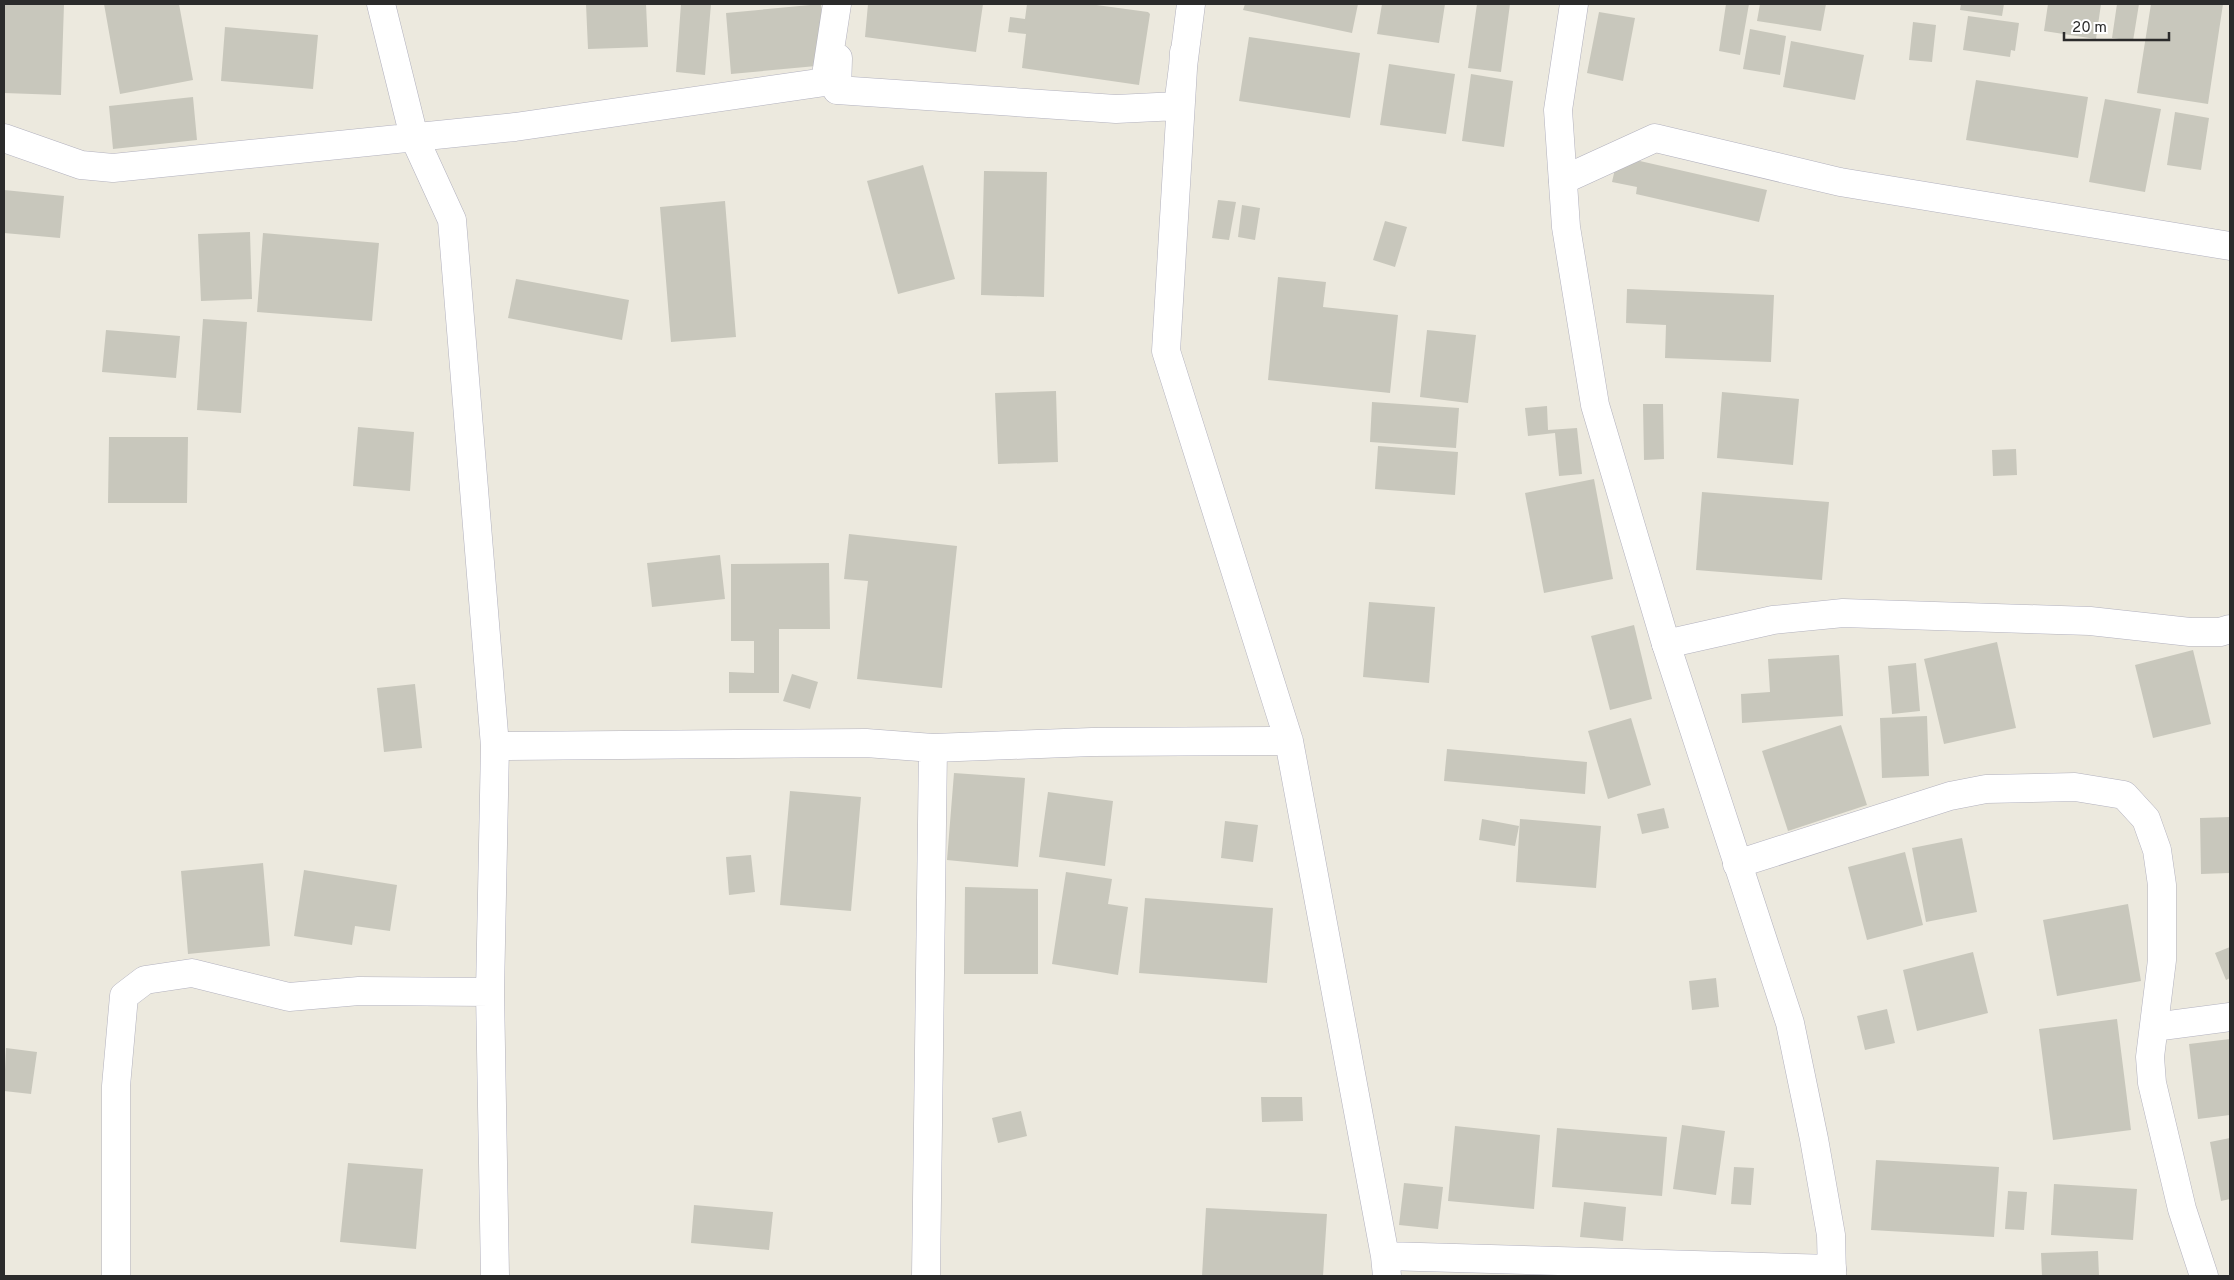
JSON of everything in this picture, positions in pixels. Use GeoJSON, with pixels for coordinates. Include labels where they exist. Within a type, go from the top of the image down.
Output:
{"type":"FeatureCollection","features":[{"type":"Feature","properties":{"kind":"street"},"geometry":{"type":"LineString","coordinates":[[381,4],[414,137],[452,220],[495,746],[490,992],[495,1276]]}},
{"type":"Feature","properties":{"kind":"street"},"geometry":{"type":"LineString","coordinates":[[4,138],[81,165],[113,168],[515,127],[825,82],[838,4]]}},
{"type":"Feature","properties":{"kind":"street"},"geometry":{"type":"LineString","coordinates":[[838,4],[837,90],[1116,109],[1178,106],[1191,4]]}},
{"type":"Feature","properties":{"kind":"street"},"geometry":{"type":"LineString","coordinates":[[1184,52],[1166,351],[1289,741],[1386,1266],[1832,1273],[1831,1235],[1828,1216],[1790,1024],[1666,644],[1595,405],[1566,227],[1558,110],[1574,4]]}},
{"type":"Feature","properties":{"kind":"street"},"geometry":{"type":"LineString","coordinates":[[1563,180],[1655,138],[1840,182],[2230,246]]}},
{"type":"Feature","properties":{"kind":"street"},"geometry":{"type":"LineString","coordinates":[[1666,644],[1773,620],[1843,613],[2090,620],[2190,632],[2220,632],[2230,629]]}},
{"type":"Feature","properties":{"kind":"street"},"geometry":{"type":"LineString","coordinates":[[495,746],[866,743],[933,748],[1092,742],[1289,741]]}},
{"type":"Feature","properties":{"kind":"street"},"geometry":{"type":"LineString","coordinates":[[926,1276],[933,748]]}},
{"type":"Feature","properties":{"kind":"street"},"geometry":{"type":"LineString","coordinates":[[1737,864],[1950,796],[1986,789],[2075,787],[2124,795],[2146,819],[2157,850],[2162,885],[2162,960],[2150,1056],[2152,1083],[2182,1209],[2204,1276]]}},
{"type":"Feature","properties":{"kind":"street"},"geometry":{"type":"LineString","coordinates":[[116,1276],[116,1086],[124,996],[145,980],[192,973],[289,997],[359,991],[490,992]]}},
{"type":"Feature","properties":{"kind":"street"},"geometry":{"type":"LineString","coordinates":[[2154,1027],[2230,1017]]}},
{"type":"Feature","properties":{"kind":"building"},"geometry":{"type":"Polygon","coordinates":[[[4,4],[64,4],[61,95],[4,93],[4,4]]]}},
{"type":"Feature","properties":{"kind":"building"},"geometry":{"type":"Polygon","coordinates":[[[104,4],[179,4],[193,80],[120,94],[104,4]]]}},
{"type":"Feature","properties":{"kind":"building"},"geometry":{"type":"Polygon","coordinates":[[[586,4],[646,4],[648,47],[588,49],[586,4]]]}},
{"type":"Feature","properties":{"kind":"building"},"geometry":{"type":"Polygon","coordinates":[[[681,4],[711,4],[705,75],[676,72],[681,4]]]}},
{"type":"Feature","properties":{"kind":"building"},"geometry":{"type":"Polygon","coordinates":[[[821,4],[827,65],[731,74],[726,13],[821,4]]]}},
{"type":"Feature","properties":{"kind":"building"},"geometry":{"type":"Polygon","coordinates":[[[868,4],[983,4],[976,52],[865,37],[868,4]]]}},
{"type":"Feature","properties":{"kind":"building"},"geometry":{"type":"Polygon","coordinates":[[[1027,4],[1089,4],[1148,12],[1150,14],[1139,85],[1022,68],[1026,34],[1008,32],[1010,17],[1025,19],[1027,4]]]}},
{"type":"Feature","properties":{"kind":"building"},"geometry":{"type":"Polygon","coordinates":[[[1245,4],[1358,4],[1352,33],[1243,10],[1245,4]]]}},
{"type":"Feature","properties":{"kind":"building"},"geometry":{"type":"Polygon","coordinates":[[[1382,4],[1445,4],[1439,43],[1377,34],[1382,4]]]}},
{"type":"Feature","properties":{"kind":"building"},"geometry":{"type":"Polygon","coordinates":[[[1477,4],[1510,4],[1501,72],[1468,68],[1477,4]]]}},
{"type":"Feature","properties":{"kind":"building"},"geometry":{"type":"Polygon","coordinates":[[[1726,4],[1749,4],[1740,55],[1719,51],[1726,4]]]}},
{"type":"Feature","properties":{"kind":"building"},"geometry":{"type":"Polygon","coordinates":[[[1760,4],[1826,4],[1821,31],[1757,21],[1760,4]]]}},
{"type":"Feature","properties":{"kind":"building"},"geometry":{"type":"Polygon","coordinates":[[[1961,4],[2004,4],[2002,16],[1960,10],[1961,4]]]}},
{"type":"Feature","properties":{"kind":"building"},"geometry":{"type":"Polygon","coordinates":[[[2048,4],[2101,4],[2096,39],[2044,31],[2048,4]]]}},
{"type":"Feature","properties":{"kind":"building"},"geometry":{"type":"Polygon","coordinates":[[[2117,4],[2139,4],[2133,41],[2112,38],[2117,4]]]}},
{"type":"Feature","properties":{"kind":"building"},"geometry":{"type":"Polygon","coordinates":[[[2151,4],[2223,4],[2208,104],[2137,93],[2151,4]]]}},
{"type":"Feature","properties":{"kind":"building"},"geometry":{"type":"Polygon","coordinates":[[[1599,12],[1635,18],[1623,81],[1587,73],[1599,12]]]}},
{"type":"Feature","properties":{"kind":"building"},"geometry":{"type":"Polygon","coordinates":[[[1968,16],[2019,23],[2015,51],[2011,50],[2010,57],[1963,50],[1968,16]]]}},
{"type":"Feature","properties":{"kind":"building"},"geometry":{"type":"Polygon","coordinates":[[[1913,22],[1936,25],[1932,62],[1909,60],[1913,22]]]}},
{"type":"Feature","properties":{"kind":"building"},"geometry":{"type":"Polygon","coordinates":[[[225,27],[318,35],[313,89],[221,81],[225,27]]]}},
{"type":"Feature","properties":{"kind":"building"},"geometry":{"type":"Polygon","coordinates":[[[1750,29],[1786,36],[1780,75],[1743,69],[1750,29]]]}},
{"type":"Feature","properties":{"kind":"building"},"geometry":{"type":"Polygon","coordinates":[[[1249,37],[1360,53],[1350,118],[1239,101],[1249,37]]]}},
{"type":"Feature","properties":{"kind":"building"},"geometry":{"type":"Polygon","coordinates":[[[1791,41],[1864,55],[1855,100],[1783,87],[1791,41]]]}},
{"type":"Feature","properties":{"kind":"building"},"geometry":{"type":"Polygon","coordinates":[[[1389,64],[1455,74],[1446,134],[1380,125],[1389,64]]]}},
{"type":"Feature","properties":{"kind":"building"},"geometry":{"type":"Polygon","coordinates":[[[1471,74],[1513,81],[1504,147],[1462,141],[1471,74]]]}},
{"type":"Feature","properties":{"kind":"building"},"geometry":{"type":"Polygon","coordinates":[[[1976,80],[2088,97],[2078,158],[1966,140],[1976,80]]]}},
{"type":"Feature","properties":{"kind":"building"},"geometry":{"type":"Polygon","coordinates":[[[193,97],[197,140],[113,149],[109,106],[193,97]]]}},
{"type":"Feature","properties":{"kind":"building"},"geometry":{"type":"Polygon","coordinates":[[[2105,99],[2161,109],[2145,192],[2089,182],[2105,99]]]}},
{"type":"Feature","properties":{"kind":"building"},"geometry":{"type":"Polygon","coordinates":[[[2175,112],[2209,118],[2201,170],[2167,165],[2175,112]]]}},
{"type":"Feature","properties":{"kind":"building"},"geometry":{"type":"Polygon","coordinates":[[[1618,156],[1767,190],[1759,222],[1636,194],[1637,187],[1612,182],[1618,156]]]}},
{"type":"Feature","properties":{"kind":"building"},"geometry":{"type":"Polygon","coordinates":[[[923,165],[955,279],[898,294],[867,181],[923,165]]]}},
{"type":"Feature","properties":{"kind":"building"},"geometry":{"type":"Polygon","coordinates":[[[984,171],[1047,172],[1044,297],[981,295],[984,171]]]}},
{"type":"Feature","properties":{"kind":"building"},"geometry":{"type":"Polygon","coordinates":[[[4,190],[64,196],[60,238],[4,233],[4,190]]]}},
{"type":"Feature","properties":{"kind":"building"},"geometry":{"type":"Polygon","coordinates":[[[1218,200],[1236,202],[1229,240],[1212,238],[1218,200]]]}},
{"type":"Feature","properties":{"kind":"building"},"geometry":{"type":"Polygon","coordinates":[[[725,201],[736,337],[671,342],[660,207],[725,201]]]}},
{"type":"Feature","properties":{"kind":"building"},"geometry":{"type":"Polygon","coordinates":[[[1242,205],[1260,208],[1255,240],[1238,237],[1242,205]]]}},
{"type":"Feature","properties":{"kind":"building"},"geometry":{"type":"Polygon","coordinates":[[[1385,221],[1407,227],[1395,267],[1373,260],[1385,221]]]}},
{"type":"Feature","properties":{"kind":"building"},"geometry":{"type":"Polygon","coordinates":[[[250,232],[252,299],[201,301],[198,234],[250,232]]]}},
{"type":"Feature","properties":{"kind":"building"},"geometry":{"type":"Polygon","coordinates":[[[263,233],[379,243],[372,321],[257,312],[263,233]]]}},
{"type":"Feature","properties":{"kind":"building"},"geometry":{"type":"Polygon","coordinates":[[[1278,277],[1326,282],[1323,307],[1398,315],[1390,393],[1268,380],[1278,277]]]}},
{"type":"Feature","properties":{"kind":"building"},"geometry":{"type":"Polygon","coordinates":[[[516,279],[629,300],[622,340],[508,318],[516,279]]]}},
{"type":"Feature","properties":{"kind":"building"},"geometry":{"type":"Polygon","coordinates":[[[1627,289],[1774,295],[1771,362],[1665,358],[1666,325],[1626,323],[1627,289]]]}},
{"type":"Feature","properties":{"kind":"building"},"geometry":{"type":"Polygon","coordinates":[[[203,319],[247,322],[241,413],[197,410],[203,319]]]}},
{"type":"Feature","properties":{"kind":"building"},"geometry":{"type":"Polygon","coordinates":[[[106,330],[180,336],[176,378],[102,372],[106,330]]]}},
{"type":"Feature","properties":{"kind":"building"},"geometry":{"type":"Polygon","coordinates":[[[1427,330],[1476,335],[1468,403],[1420,397],[1427,330]]]}},
{"type":"Feature","properties":{"kind":"building"},"geometry":{"type":"Polygon","coordinates":[[[1056,391],[1058,462],[998,464],[995,393],[1056,391]]]}},
{"type":"Feature","properties":{"kind":"building"},"geometry":{"type":"Polygon","coordinates":[[[1722,392],[1799,399],[1793,465],[1717,458],[1722,392]]]}},
{"type":"Feature","properties":{"kind":"building"},"geometry":{"type":"Polygon","coordinates":[[[1372,402],[1459,408],[1456,448],[1370,442],[1372,402]]]}},
{"type":"Feature","properties":{"kind":"building"},"geometry":{"type":"Polygon","coordinates":[[[1643,404],[1663,404],[1664,459],[1644,460],[1643,404]]]}},
{"type":"Feature","properties":{"kind":"building"},"geometry":{"type":"Polygon","coordinates":[[[1547,406],[1548,430],[1577,428],[1582,474],[1559,476],[1555,433],[1528,436],[1525,408],[1547,406]]]}},
{"type":"Feature","properties":{"kind":"building"},"geometry":{"type":"Polygon","coordinates":[[[358,427],[414,432],[410,491],[353,486],[358,427]]]}},
{"type":"Feature","properties":{"kind":"building"},"geometry":{"type":"Polygon","coordinates":[[[109,437],[188,437],[187,503],[108,503],[109,437]]]}},
{"type":"Feature","properties":{"kind":"building"},"geometry":{"type":"Polygon","coordinates":[[[1378,446],[1458,452],[1455,495],[1375,489],[1378,446]]]}},
{"type":"Feature","properties":{"kind":"building"},"geometry":{"type":"Polygon","coordinates":[[[2016,449],[2017,475],[1993,476],[1992,450],[2016,449]]]}},
{"type":"Feature","properties":{"kind":"building"},"geometry":{"type":"Polygon","coordinates":[[[1594,479],[1613,579],[1544,593],[1525,493],[1594,479]]]}},
{"type":"Feature","properties":{"kind":"building"},"geometry":{"type":"Polygon","coordinates":[[[1702,492],[1829,502],[1822,580],[1696,570],[1702,492]]]}},
{"type":"Feature","properties":{"kind":"building"},"geometry":{"type":"Polygon","coordinates":[[[849,534],[957,546],[942,688],[857,679],[868,581],[844,579],[849,534]]]}},
{"type":"Feature","properties":{"kind":"building"},"geometry":{"type":"Polygon","coordinates":[[[720,555],[725,599],[652,607],[647,563],[720,555]]]}},
{"type":"Feature","properties":{"kind":"building"},"geometry":{"type":"Polygon","coordinates":[[[829,563],[830,629],[779,629],[779,693],[729,693],[729,672],[754,673],[754,641],[731,641],[731,564],[829,563]]]}},
{"type":"Feature","properties":{"kind":"building"},"geometry":{"type":"Polygon","coordinates":[[[1369,602],[1435,607],[1429,683],[1363,677],[1369,602]]]}},
{"type":"Feature","properties":{"kind":"building"},"geometry":{"type":"Polygon","coordinates":[[[1634,625],[1652,699],[1610,710],[1591,636],[1634,625]]]}},
{"type":"Feature","properties":{"kind":"building"},"geometry":{"type":"Polygon","coordinates":[[[1997,642],[2016,728],[1944,744],[1924,659],[1997,642]]]}},
{"type":"Feature","properties":{"kind":"building"},"geometry":{"type":"Polygon","coordinates":[[[2193,650],[2211,724],[2153,738],[2135,665],[2193,650]]]}},
{"type":"Feature","properties":{"kind":"building"},"geometry":{"type":"Polygon","coordinates":[[[1839,655],[1843,716],[1742,723],[1741,694],[1770,692],[1768,659],[1839,655]]]}},
{"type":"Feature","properties":{"kind":"building"},"geometry":{"type":"Polygon","coordinates":[[[1916,663],[1920,711],[1892,714],[1888,666],[1916,663]]]}},
{"type":"Feature","properties":{"kind":"building"},"geometry":{"type":"Polygon","coordinates":[[[792,674],[818,682],[810,709],[783,701],[792,674]]]}},
{"type":"Feature","properties":{"kind":"building"},"geometry":{"type":"Polygon","coordinates":[[[415,684],[422,748],[384,752],[377,688],[415,684]]]}},
{"type":"Feature","properties":{"kind":"building"},"geometry":{"type":"Polygon","coordinates":[[[1927,716],[1929,776],[1882,778],[1880,718],[1927,716]]]}},
{"type":"Feature","properties":{"kind":"building"},"geometry":{"type":"Polygon","coordinates":[[[1631,718],[1651,785],[1608,799],[1588,731],[1631,718]]]}},
{"type":"Feature","properties":{"kind":"building"},"geometry":{"type":"Polygon","coordinates":[[[1841,725],[1867,805],[1788,831],[1762,751],[1841,725]]]}},
{"type":"Feature","properties":{"kind":"building"},"geometry":{"type":"Polygon","coordinates":[[[1447,749],[1587,762],[1585,794],[1444,781],[1447,749]]]}},
{"type":"Feature","properties":{"kind":"building"},"geometry":{"type":"Polygon","coordinates":[[[954,773],[1025,778],[1018,867],[947,860],[954,773]]]}},
{"type":"Feature","properties":{"kind":"building"},"geometry":{"type":"Polygon","coordinates":[[[790,791],[861,797],[851,911],[780,905],[790,791]]]}},
{"type":"Feature","properties":{"kind":"building"},"geometry":{"type":"Polygon","coordinates":[[[1048,792],[1113,801],[1105,866],[1039,857],[1048,792]]]}},
{"type":"Feature","properties":{"kind":"building"},"geometry":{"type":"Polygon","coordinates":[[[1664,808],[1669,828],[1642,834],[1637,814],[1664,808]]]}},
{"type":"Feature","properties":{"kind":"building"},"geometry":{"type":"Polygon","coordinates":[[[2230,817],[2230,873],[2201,874],[2200,818],[2230,817]]]}},
{"type":"Feature","properties":{"kind":"building"},"geometry":{"type":"Polygon","coordinates":[[[1482,819],[1519,826],[1515,846],[1479,840],[1482,819]]]}},
{"type":"Feature","properties":{"kind":"building"},"geometry":{"type":"Polygon","coordinates":[[[1520,819],[1601,826],[1596,888],[1516,882],[1520,819]]]}},
{"type":"Feature","properties":{"kind":"building"},"geometry":{"type":"Polygon","coordinates":[[[1225,821],[1258,825],[1253,862],[1221,858],[1225,821]]]}},
{"type":"Feature","properties":{"kind":"building"},"geometry":{"type":"Polygon","coordinates":[[[1962,838],[1977,912],[1926,922],[1912,848],[1962,838]]]}},
{"type":"Feature","properties":{"kind":"building"},"geometry":{"type":"Polygon","coordinates":[[[1905,852],[1923,925],[1867,940],[1848,867],[1905,852]]]}},
{"type":"Feature","properties":{"kind":"building"},"geometry":{"type":"Polygon","coordinates":[[[751,855],[755,892],[729,895],[726,857],[751,855]]]}},
{"type":"Feature","properties":{"kind":"building"},"geometry":{"type":"Polygon","coordinates":[[[263,863],[270,946],[188,954],[181,871],[263,863]]]}},
{"type":"Feature","properties":{"kind":"building"},"geometry":{"type":"Polygon","coordinates":[[[304,870],[397,885],[390,931],[355,926],[352,945],[294,936],[304,870]]]}},
{"type":"Feature","properties":{"kind":"building"},"geometry":{"type":"Polygon","coordinates":[[[1066,872],[1112,879],[1108,904],[1128,907],[1118,975],[1052,964],[1066,872]]]}},
{"type":"Feature","properties":{"kind":"building"},"geometry":{"type":"Polygon","coordinates":[[[965,887],[1038,889],[1038,974],[964,974],[965,887]]]}},
{"type":"Feature","properties":{"kind":"building"},"geometry":{"type":"Polygon","coordinates":[[[1145,898],[1273,908],[1267,983],[1139,973],[1145,898]]]}},
{"type":"Feature","properties":{"kind":"building"},"geometry":{"type":"Polygon","coordinates":[[[2128,904],[2141,981],[2057,996],[2043,920],[2128,904]]]}},
{"type":"Feature","properties":{"kind":"building"},"geometry":{"type":"Polygon","coordinates":[[[2230,947],[2230,978],[2226,980],[2215,953],[2230,947]]]}},
{"type":"Feature","properties":{"kind":"building"},"geometry":{"type":"Polygon","coordinates":[[[1973,952],[1988,1013],[1917,1031],[1903,970],[1973,952]]]}},
{"type":"Feature","properties":{"kind":"building"},"geometry":{"type":"Polygon","coordinates":[[[1716,978],[1719,1007],[1692,1010],[1689,981],[1716,978]]]}},
{"type":"Feature","properties":{"kind":"building"},"geometry":{"type":"Polygon","coordinates":[[[1887,1009],[1895,1043],[1865,1050],[1857,1016],[1887,1009]]]}},
{"type":"Feature","properties":{"kind":"building"},"geometry":{"type":"Polygon","coordinates":[[[2117,1019],[2131,1130],[2053,1140],[2039,1029],[2117,1019]]]}},
{"type":"Feature","properties":{"kind":"building"},"geometry":{"type":"Polygon","coordinates":[[[2230,1039],[2230,1115],[2198,1119],[2189,1044],[2230,1039]]]}},
{"type":"Feature","properties":{"kind":"building"},"geometry":{"type":"Polygon","coordinates":[[[6,1048],[37,1052],[31,1094],[4,1091],[6,1048]]]}},
{"type":"Feature","properties":{"kind":"building"},"geometry":{"type":"Polygon","coordinates":[[[1261,1097],[1302,1097],[1303,1121],[1262,1122],[1261,1097]]]}},
{"type":"Feature","properties":{"kind":"building"},"geometry":{"type":"Polygon","coordinates":[[[1021,1111],[1027,1136],[998,1143],[992,1118],[1021,1111]]]}},
{"type":"Feature","properties":{"kind":"building"},"geometry":{"type":"Polygon","coordinates":[[[1682,1125],[1725,1131],[1716,1195],[1673,1189],[1682,1125]]]}},
{"type":"Feature","properties":{"kind":"building"},"geometry":{"type":"Polygon","coordinates":[[[1455,1126],[1540,1135],[1534,1209],[1448,1201],[1455,1126]]]}},
{"type":"Feature","properties":{"kind":"building"},"geometry":{"type":"Polygon","coordinates":[[[1557,1128],[1667,1137],[1662,1196],[1552,1187],[1557,1128]]]}},
{"type":"Feature","properties":{"kind":"building"},"geometry":{"type":"Polygon","coordinates":[[[2230,1138],[2230,1199],[2221,1201],[2210,1142],[2230,1138]]]}},
{"type":"Feature","properties":{"kind":"building"},"geometry":{"type":"Polygon","coordinates":[[[1876,1160],[1999,1167],[1994,1237],[1871,1230],[1876,1160]]]}},
{"type":"Feature","properties":{"kind":"building"},"geometry":{"type":"Polygon","coordinates":[[[348,1163],[423,1169],[416,1249],[340,1242],[348,1163]]]}},
{"type":"Feature","properties":{"kind":"building"},"geometry":{"type":"Polygon","coordinates":[[[1734,1167],[1754,1168],[1751,1205],[1731,1204],[1734,1167]]]}},
{"type":"Feature","properties":{"kind":"building"},"geometry":{"type":"Polygon","coordinates":[[[1404,1183],[1443,1187],[1438,1229],[1399,1225],[1404,1183]]]}},
{"type":"Feature","properties":{"kind":"building"},"geometry":{"type":"Polygon","coordinates":[[[2054,1184],[2137,1189],[2133,1240],[2051,1235],[2054,1184]]]}},
{"type":"Feature","properties":{"kind":"building"},"geometry":{"type":"Polygon","coordinates":[[[2008,1191],[2027,1192],[2024,1230],[2005,1229],[2008,1191]]]}},
{"type":"Feature","properties":{"kind":"building"},"geometry":{"type":"Polygon","coordinates":[[[1584,1202],[1626,1207],[1623,1241],[1580,1237],[1584,1202]]]}},
{"type":"Feature","properties":{"kind":"building"},"geometry":{"type":"Polygon","coordinates":[[[694,1205],[773,1212],[769,1250],[691,1243],[694,1205]]]}},
{"type":"Feature","properties":{"kind":"building"},"geometry":{"type":"Polygon","coordinates":[[[1206,1208],[1327,1214],[1323,1276],[1202,1276],[1206,1208]]]}},
{"type":"Feature","properties":{"kind":"building"},"geometry":{"type":"Polygon","coordinates":[[[2098,1251],[2099,1276],[2042,1276],[2041,1253],[2098,1251]]]}}]}
